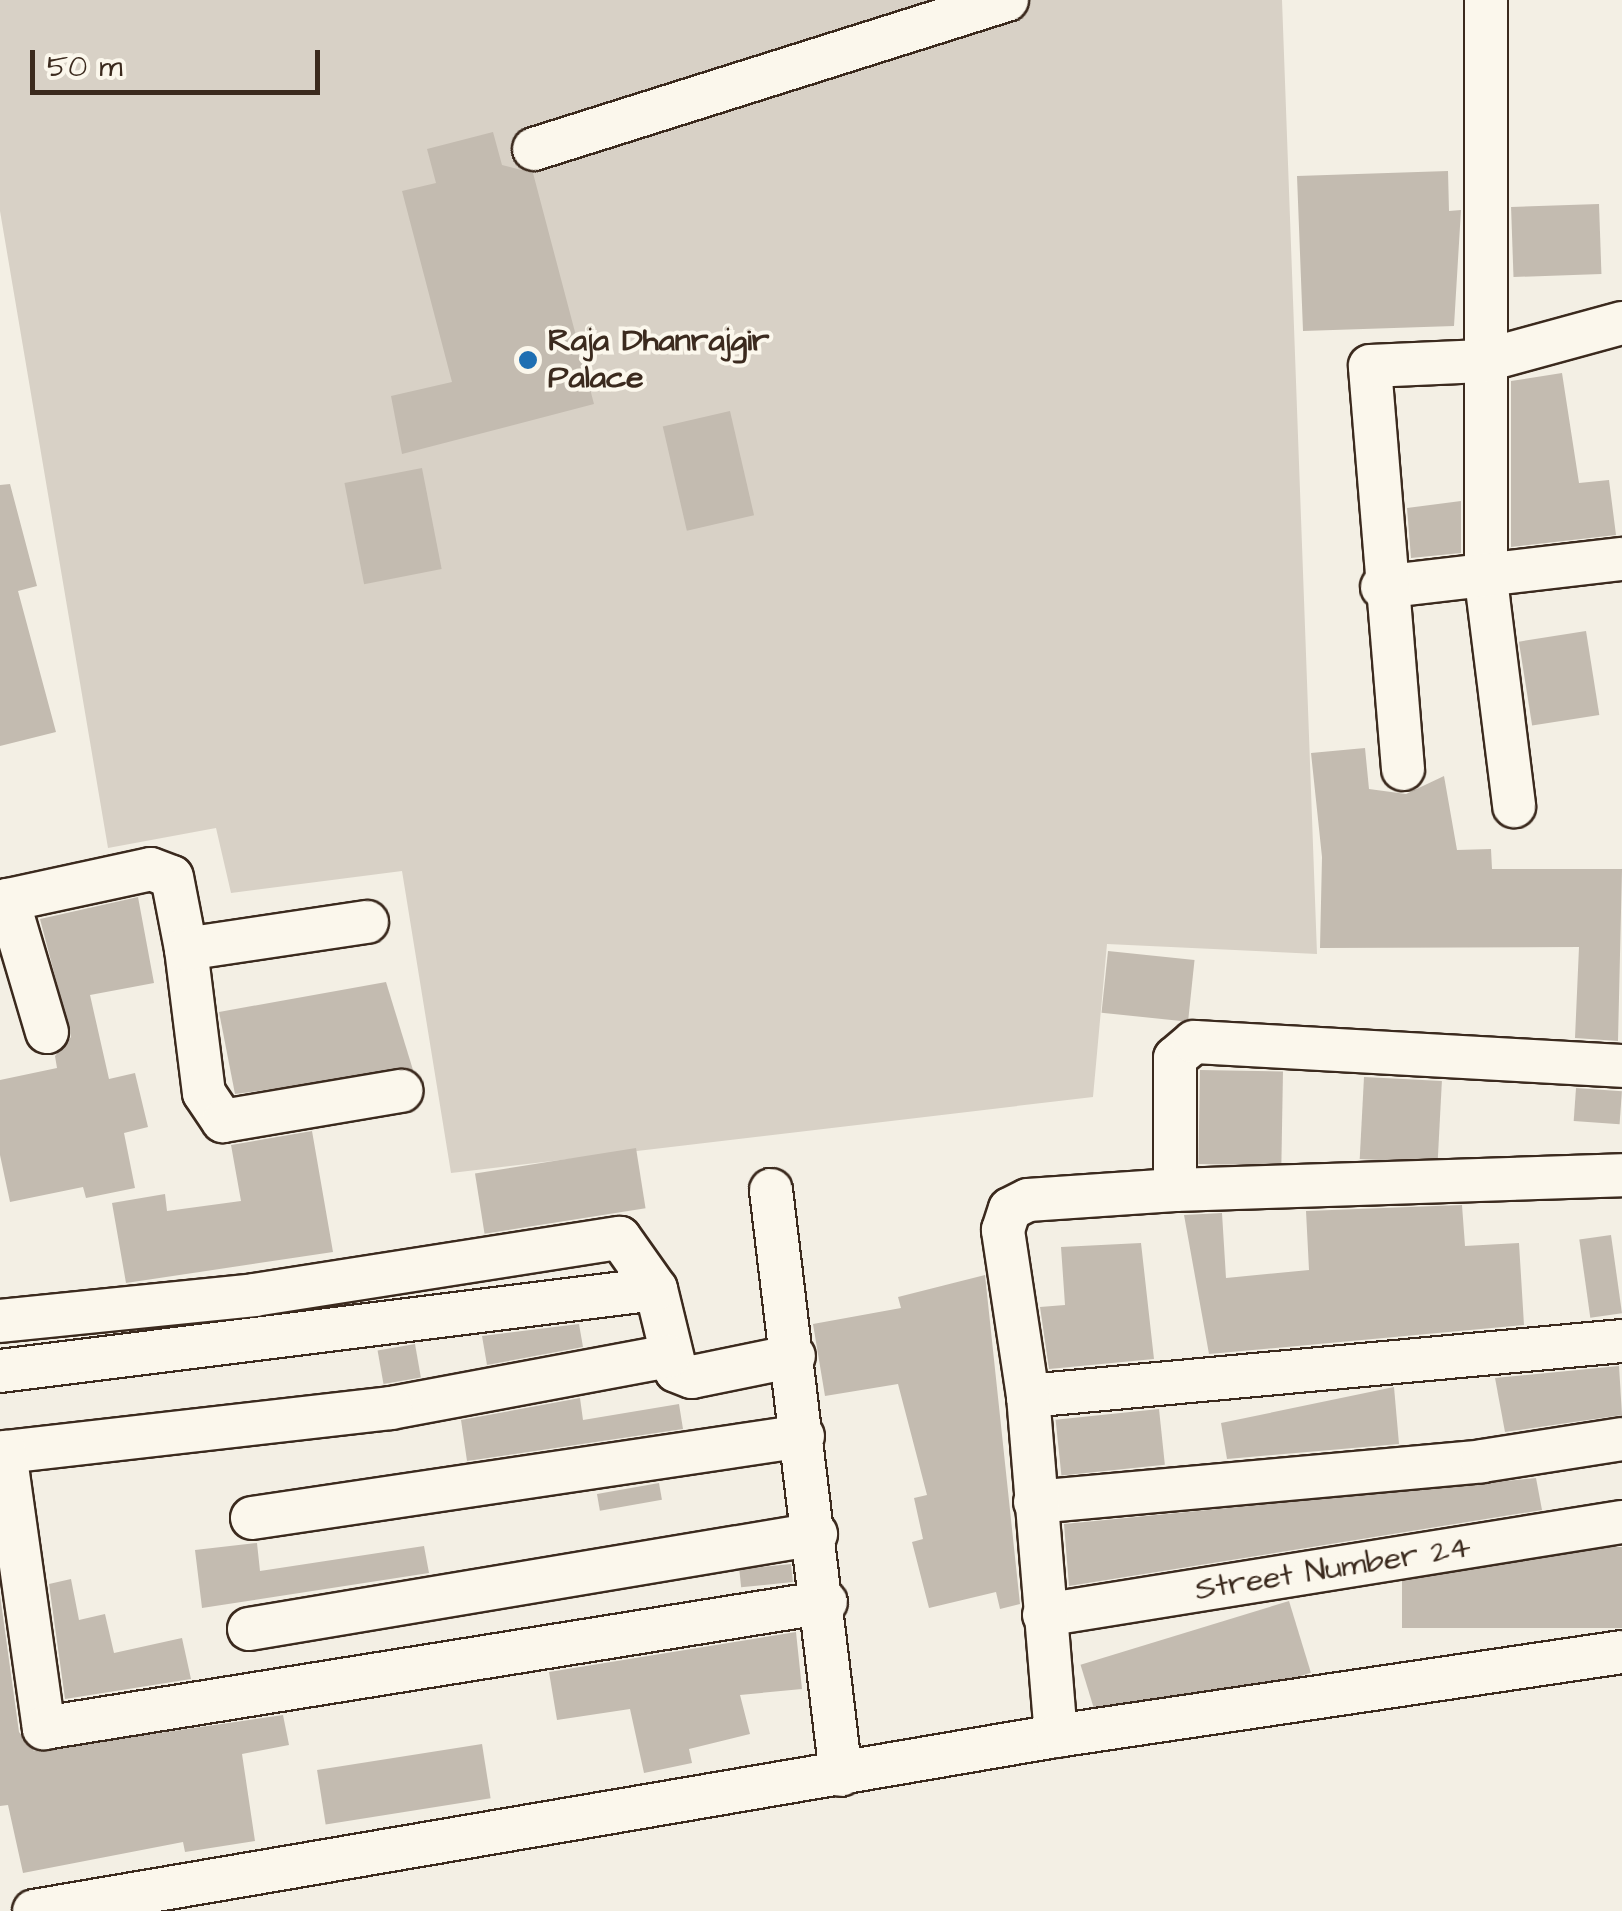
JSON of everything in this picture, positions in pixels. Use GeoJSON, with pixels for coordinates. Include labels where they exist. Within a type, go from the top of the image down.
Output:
{"type":"FeatureCollection","features":[{"type":"Feature","properties":{"kind":"street"},"geometry":{"type":"LineString","coordinates":[[534,149],[1007,0]]}},
{"type":"Feature","properties":{"kind":"street"},"geometry":{"type":"LineString","coordinates":[[1486,0],[1486,580],[1514,806]]}},
{"type":"Feature","properties":{"kind":"street"},"geometry":{"type":"LineString","coordinates":[[1403,769],[1382,587],[1370,366],[1483,362],[1622,322]]}},
{"type":"Feature","properties":{"kind":"street"},"geometry":{"type":"LineString","coordinates":[[1382,587],[1486,580],[1622,559]]}},
{"type":"Feature","properties":{"kind":"street"},"geometry":{"type":"LineString","coordinates":[[46,1032],[2,891],[151,868],[172,877],[186,950],[204,1092],[223,1121],[401,1091]]}},
{"type":"Feature","properties":{"kind":"street"},"geometry":{"type":"LineString","coordinates":[[186,950],[367,922]]}},
{"type":"Feature","properties":{"kind":"street"},"geometry":{"type":"LineString","coordinates":[[1175,1190],[1175,1058],[1194,1042],[1622,1066]]}},
{"type":"Feature","properties":{"kind":"street"},"geometry":{"type":"LineString","coordinates":[[1056,1736],[1028,1396],[1003,1230],[1010,1209],[1028,1200],[1175,1190],[1622,1176]]}},
{"type":"Feature","properties":{"kind":"street"},"geometry":{"type":"LineString","coordinates":[[770,1190],[826,1602],[841,1774]]}},
{"type":"Feature","properties":{"kind":"street"},"geometry":{"type":"LineString","coordinates":[[0,1321],[254,1296],[620,1238],[656,1288],[669,1356],[676,1371],[692,1376],[794,1356]]}},
{"type":"Feature","properties":{"kind":"street"},"geometry":{"type":"LineString","coordinates":[[0,1370],[656,1288]]}},
{"type":"Feature","properties":{"kind":"street"},"geometry":{"type":"LineString","coordinates":[[1028,1396],[1622,1341]]}},
{"type":"Feature","properties":{"kind":"street"},"geometry":{"type":"LineString","coordinates":[[669,1356],[391,1408],[6,1452],[7,1517],[44,1728],[826,1602]]}},
{"type":"Feature","properties":{"kind":"street"},"geometry":{"type":"LineString","coordinates":[[252,1518],[803,1436]]}},
{"type":"Feature","properties":{"kind":"street"},"geometry":{"type":"LineString","coordinates":[[1036,1502],[1482,1461],[1622,1439]]}},
{"type":"Feature","properties":{"kind":"street","name":"Street Number 24"},"geometry":{"type":"LineString","coordinates":[[1044,1615],[1622,1522]]}},
{"type":"Feature","properties":{"kind":"street"},"geometry":{"type":"LineString","coordinates":[[249,1630],[816,1534]]}},
{"type":"Feature","properties":{"kind":"street"},"geometry":{"type":"LineString","coordinates":[[34,1911],[1056,1736],[1622,1652]]}},
{"type":"Feature","properties":{"kind":"shaded area"},"geometry":{"type":"Polygon","coordinates":[[[0,0],[1282,0],[1317,954],[1107,944],[1093,1097],[451,1173],[402,871],[231,893],[216,828],[108,848],[0,211],[0,0]]]}},
{"type":"Feature","properties":{"kind":"building","name":"Raja Dhanrajgir Palace"},"geometry":{"type":"Polygon","coordinates":[[[493,132],[502,165],[533,173],[594,404],[402,454],[391,396],[452,382],[402,191],[436,183],[427,149],[493,132]]]}},
{"type":"Feature","properties":{"kind":"building"},"geometry":{"type":"Polygon","coordinates":[[[1448,171],[1449,211],[1461,210],[1454,326],[1303,331],[1297,176],[1448,171]]]}},
{"type":"Feature","properties":{"kind":"building"},"geometry":{"type":"Polygon","coordinates":[[[1599,204],[1601,274],[1513,277],[1511,207],[1599,204]]]}},
{"type":"Feature","properties":{"kind":"building"},"geometry":{"type":"Polygon","coordinates":[[[1562,373],[1579,483],[1609,480],[1616,535],[1511,547],[1511,381],[1562,373]]]}},
{"type":"Feature","properties":{"kind":"building"},"geometry":{"type":"Polygon","coordinates":[[[730,411],[754,515],[687,531],[663,427],[730,411]]]}},
{"type":"Feature","properties":{"kind":"building"},"geometry":{"type":"Polygon","coordinates":[[[422,468],[442,569],[364,584],[344,483],[422,468]]]}},
{"type":"Feature","properties":{"kind":"building"},"geometry":{"type":"Polygon","coordinates":[[[10,484],[37,586],[18,591],[56,732],[0,746],[0,485],[10,484]]]}},
{"type":"Feature","properties":{"kind":"building"},"geometry":{"type":"Polygon","coordinates":[[[1461,501],[1461,553],[1411,558],[1407,508],[1461,501]]]}},
{"type":"Feature","properties":{"kind":"building"},"geometry":{"type":"Polygon","coordinates":[[[1586,631],[1599,715],[1532,726],[1519,642],[1586,631]]]}},
{"type":"Feature","properties":{"kind":"building"},"geometry":{"type":"Polygon","coordinates":[[[1365,748],[1369,789],[1406,794],[1444,776],[1457,850],[1491,849],[1492,869],[1622,869],[1618,1041],[1575,1038],[1579,947],[1320,948],[1322,857],[1311,753],[1365,748]]]}},
{"type":"Feature","properties":{"kind":"building"},"geometry":{"type":"Polygon","coordinates":[[[138,897],[154,983],[90,995],[109,1079],[135,1073],[148,1127],[124,1133],[135,1188],[86,1198],[83,1187],[10,1202],[0,1155],[0,1080],[57,1068],[55,1056],[71,1037],[40,919],[138,897]]]}},
{"type":"Feature","properties":{"kind":"building"},"geometry":{"type":"Polygon","coordinates":[[[1108,951],[1195,960],[1188,1022],[1102,1013],[1108,951]]]}},
{"type":"Feature","properties":{"kind":"building"},"geometry":{"type":"Polygon","coordinates":[[[386,982],[413,1070],[235,1094],[219,1012],[386,982]]]}},
{"type":"Feature","properties":{"kind":"building"},"geometry":{"type":"Polygon","coordinates":[[[1200,1070],[1283,1071],[1281,1165],[1198,1164],[1200,1070]]]}},
{"type":"Feature","properties":{"kind":"building"},"geometry":{"type":"Polygon","coordinates":[[[1364,1077],[1442,1081],[1438,1163],[1360,1159],[1364,1077]]]}},
{"type":"Feature","properties":{"kind":"building"},"geometry":{"type":"Polygon","coordinates":[[[1576,1088],[1622,1091],[1620,1124],[1574,1121],[1576,1088]]]}},
{"type":"Feature","properties":{"kind":"building"},"geometry":{"type":"Polygon","coordinates":[[[312,1131],[333,1252],[126,1283],[112,1203],[165,1194],[167,1211],[241,1201],[231,1145],[312,1131]]]}},
{"type":"Feature","properties":{"kind":"building"},"geometry":{"type":"Polygon","coordinates":[[[636,1148],[646,1208],[485,1234],[475,1173],[636,1148]]]}},
{"type":"Feature","properties":{"kind":"building"},"geometry":{"type":"Polygon","coordinates":[[[1462,1205],[1465,1246],[1519,1243],[1524,1325],[1209,1354],[1184,1215],[1222,1213],[1226,1278],[1309,1270],[1306,1211],[1462,1205]]]}},
{"type":"Feature","properties":{"kind":"building"},"geometry":{"type":"Polygon","coordinates":[[[1611,1235],[1622,1313],[1590,1318],[1579,1239],[1611,1235]]]}},
{"type":"Feature","properties":{"kind":"building"},"geometry":{"type":"Polygon","coordinates":[[[1141,1243],[1154,1359],[1049,1369],[1040,1307],[1065,1305],[1061,1247],[1141,1243]]]}},
{"type":"Feature","properties":{"kind":"building"},"geometry":{"type":"Polygon","coordinates":[[[985,1275],[1020,1604],[1000,1609],[996,1592],[929,1608],[912,1542],[923,1539],[914,1498],[927,1495],[898,1384],[825,1396],[813,1324],[901,1308],[898,1297],[985,1275]]]}},
{"type":"Feature","properties":{"kind":"building"},"geometry":{"type":"Polygon","coordinates":[[[579,1324],[583,1347],[487,1365],[482,1336],[579,1324]]]}},
{"type":"Feature","properties":{"kind":"building"},"geometry":{"type":"Polygon","coordinates":[[[415,1344],[421,1377],[383,1384],[378,1351],[415,1344]]]}},
{"type":"Feature","properties":{"kind":"building"},"geometry":{"type":"Polygon","coordinates":[[[1619,1366],[1622,1415],[1505,1432],[1495,1378],[1619,1366]]]}},
{"type":"Feature","properties":{"kind":"building"},"geometry":{"type":"Polygon","coordinates":[[[1394,1387],[1399,1444],[1227,1459],[1221,1423],[1394,1387]]]}},
{"type":"Feature","properties":{"kind":"building"},"geometry":{"type":"Polygon","coordinates":[[[580,1398],[583,1420],[679,1404],[683,1429],[467,1461],[461,1420],[580,1398]]]}},
{"type":"Feature","properties":{"kind":"building"},"geometry":{"type":"Polygon","coordinates":[[[1159,1409],[1165,1465],[1061,1476],[1056,1420],[1159,1409]]]}},
{"type":"Feature","properties":{"kind":"building"},"geometry":{"type":"Polygon","coordinates":[[[1536,1478],[1542,1510],[1069,1586],[1064,1524],[1536,1478]]]}},
{"type":"Feature","properties":{"kind":"building"},"geometry":{"type":"Polygon","coordinates":[[[659,1483],[662,1500],[600,1511],[597,1494],[659,1483]]]}},
{"type":"Feature","properties":{"kind":"building"},"geometry":{"type":"Polygon","coordinates":[[[257,1543],[260,1571],[424,1546],[429,1573],[202,1608],[195,1550],[257,1543]]]}},
{"type":"Feature","properties":{"kind":"building"},"geometry":{"type":"Polygon","coordinates":[[[1402,1547],[1622,1547],[1622,1628],[1402,1628],[1402,1547]]]}},
{"type":"Feature","properties":{"kind":"building"},"geometry":{"type":"Polygon","coordinates":[[[791,1564],[793,1582],[741,1587],[739,1569],[791,1564]]]}},
{"type":"Feature","properties":{"kind":"building"},"geometry":{"type":"Polygon","coordinates":[[[71,1579],[79,1620],[105,1614],[114,1653],[182,1638],[191,1679],[65,1699],[49,1584],[71,1579]]]}},
{"type":"Feature","properties":{"kind":"building"},"geometry":{"type":"Polygon","coordinates":[[[0,1595],[19,1732],[34,1751],[283,1715],[289,1745],[242,1754],[255,1841],[185,1852],[183,1842],[23,1873],[8,1805],[0,1806],[0,1595]]]}},
{"type":"Feature","properties":{"kind":"building"},"geometry":{"type":"Polygon","coordinates":[[[1289,1601],[1311,1673],[1102,1736],[1081,1665],[1289,1601]]]}},
{"type":"Feature","properties":{"kind":"building"},"geometry":{"type":"Polygon","coordinates":[[[796,1632],[802,1689],[740,1695],[750,1734],[689,1749],[692,1763],[644,1773],[630,1709],[557,1720],[549,1672],[796,1632]]]}},
{"type":"Feature","properties":{"kind":"building"},"geometry":{"type":"Polygon","coordinates":[[[482,1744],[491,1798],[326,1824],[317,1770],[482,1744]]]}},
{"type":"Feature","properties":{"kind":"place","name":"Raja Dhanrajgir Palace"},"geometry":{"type":"Point","coordinates":[528,360]}}]}
